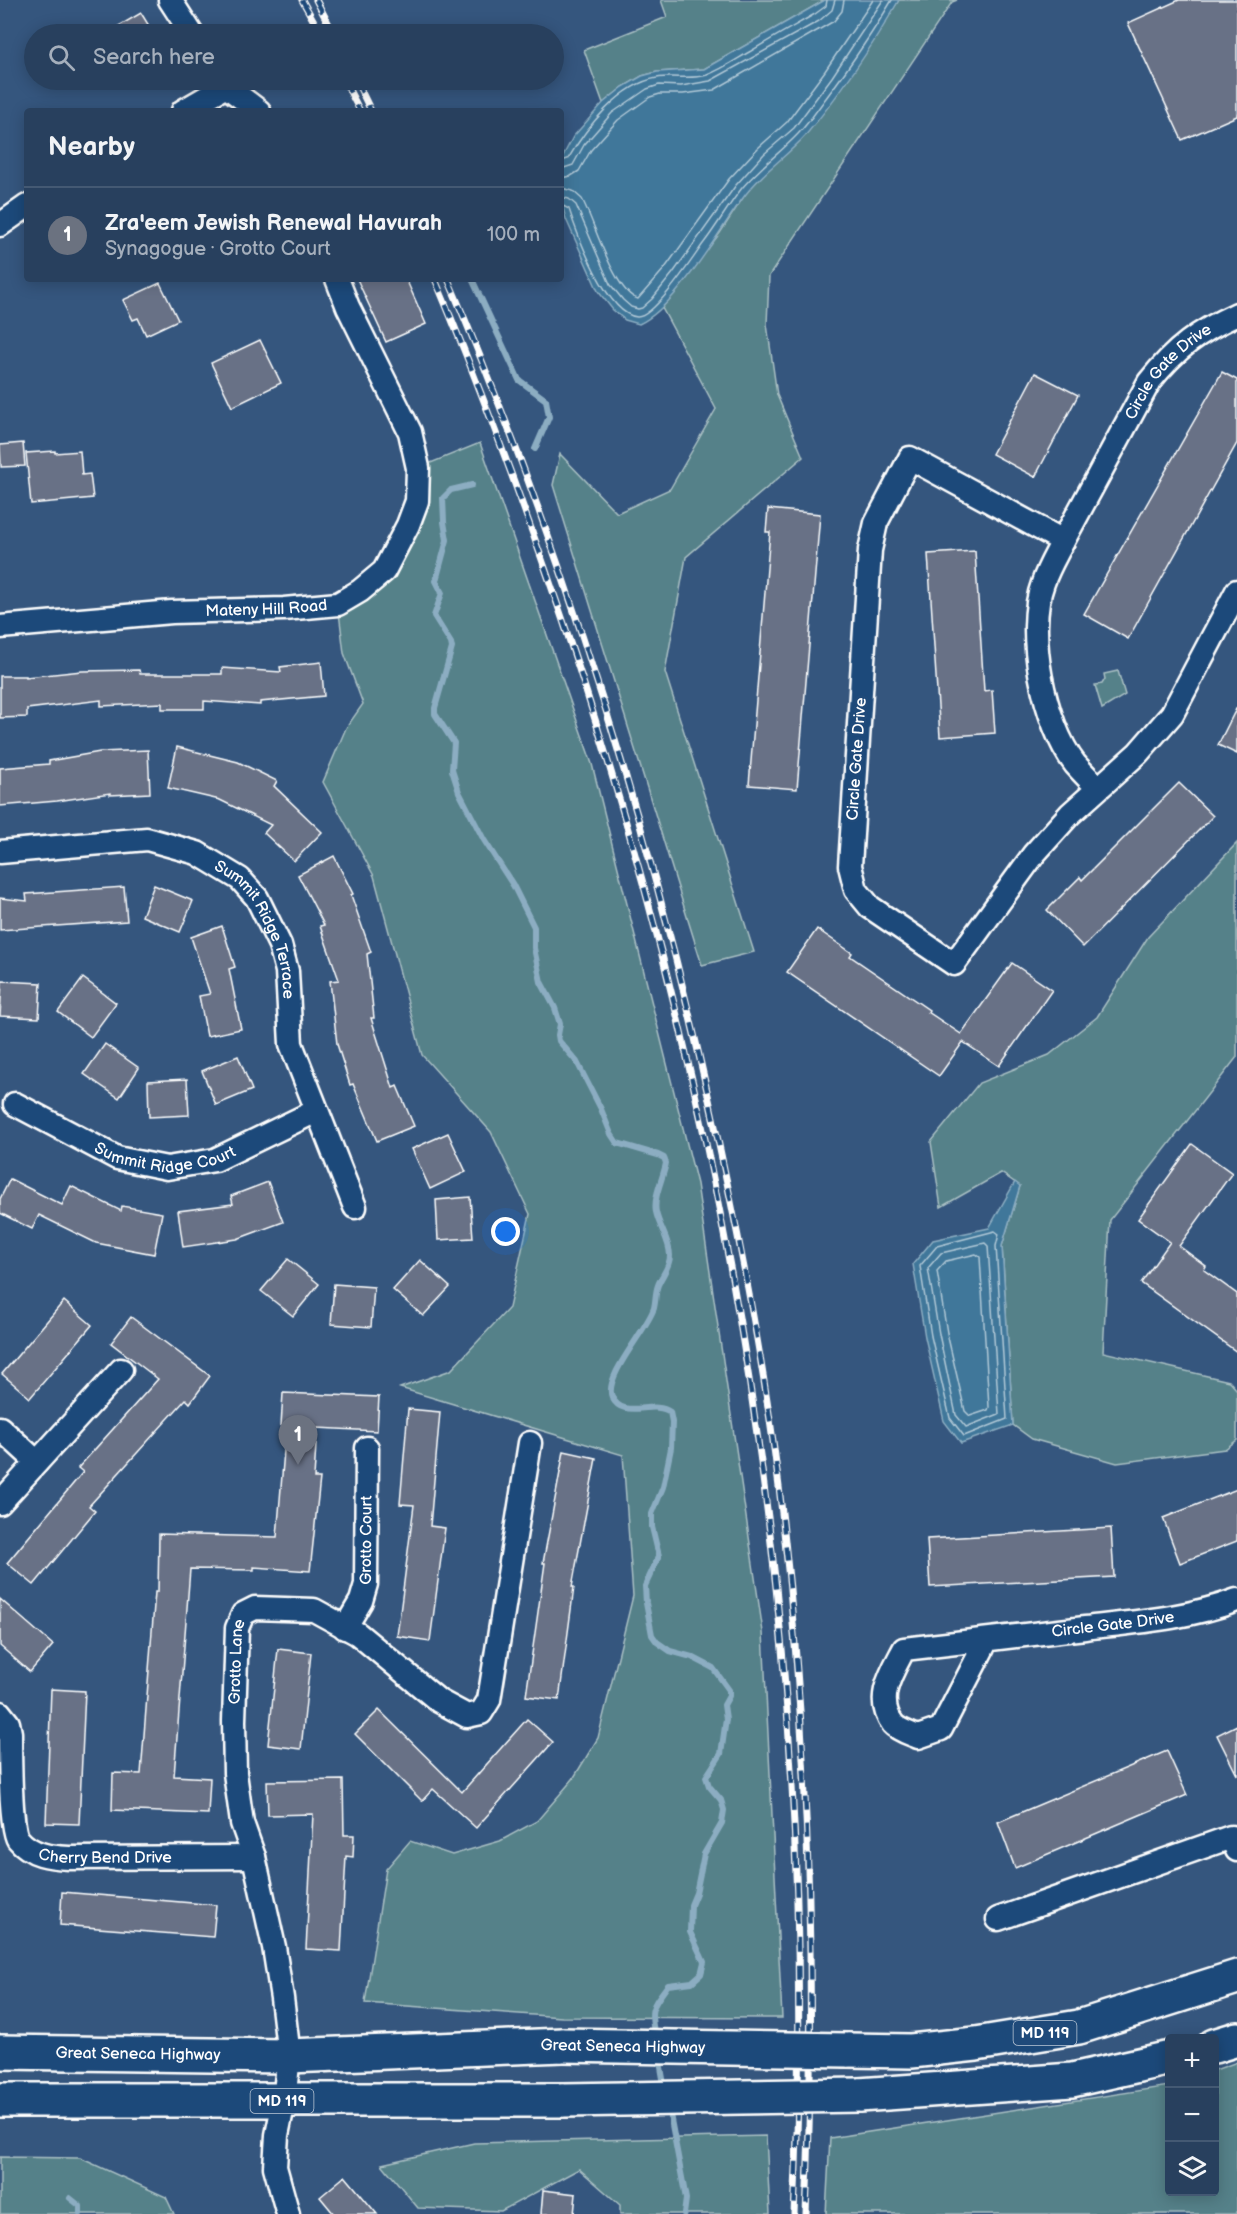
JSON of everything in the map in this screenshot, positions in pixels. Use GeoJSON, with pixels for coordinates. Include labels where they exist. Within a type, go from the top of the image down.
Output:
{"type":"FeatureCollection","features":[{"type":"Feature","properties":{"kind":"main road","name":"Great Seneca Highway"},"geometry":{"type":"LineString","coordinates":[[0,2052],[289,2056],[563,2045],[911,2051],[976,2044],[1079,2027],[1237,1977]]}},
{"type":"Feature","properties":{"kind":"main road"},"geometry":{"type":"LineString","coordinates":[[1219,2045],[1237,2039]]}},
{"type":"Feature","properties":{"kind":"main road","name":"MD 119"},"geometry":{"type":"LineString","coordinates":[[0,2100],[564,2100],[859,2095],[1072,2080],[1165,2059]]}},
{"type":"Feature","properties":{"kind":"street"},"geometry":{"type":"LineString","coordinates":[[170,0],[186,24]]}},
{"type":"Feature","properties":{"kind":"street"},"geometry":{"type":"LineString","coordinates":[[187,108],[214,90]]}},
{"type":"Feature","properties":{"kind":"street"},"geometry":{"type":"LineString","coordinates":[[233,90],[255,108]]}},
{"type":"Feature","properties":{"kind":"street"},"geometry":{"type":"LineString","coordinates":[[0,225],[24,208]]}},
{"type":"Feature","properties":{"kind":"street","name":"Mateny Hill Road"},"geometry":{"type":"LineString","coordinates":[[0,627],[172,612],[284,609],[338,604],[360,591],[384,571],[417,501],[418,468],[410,432],[348,308],[338,282]]}},
{"type":"Feature","properties":{"kind":"street","name":"Circle Gate Drive"},"geometry":{"type":"LineString","coordinates":[[1098,788],[1075,763],[1057,731],[1044,694],[1038,657],[1036,615],[1042,584],[1062,541],[1149,382],[1190,339],[1237,314]]}},
{"type":"Feature","properties":{"kind":"street","name":"Circle Gate Drive"},"geometry":{"type":"LineString","coordinates":[[1062,541],[910,458],[876,523],[870,550],[850,866],[856,890],[870,907],[954,964],[1034,854],[1070,814],[1138,753],[1172,714],[1237,591]]}},
{"type":"Feature","properties":{"kind":"street","name":"Summit Ridge Terrace"},"geometry":{"type":"LineString","coordinates":[[0,852],[147,839],[197,854],[240,879],[256,898],[280,945],[287,971],[291,1044],[355,1207]]}},
{"type":"Feature","properties":{"kind":"street","name":"Summit Ridge Court"},"geometry":{"type":"LineString","coordinates":[[15,1104],[117,1158],[167,1168],[215,1160],[316,1111]]}},
{"type":"Feature","properties":{"kind":"street"},"geometry":{"type":"LineString","coordinates":[[0,1503],[121,1370]]}},
{"type":"Feature","properties":{"kind":"street"},"geometry":{"type":"LineString","coordinates":[[0,1428],[37,1461]]}},
{"type":"Feature","properties":{"kind":"street","name":"Grotto Lane"},"geometry":{"type":"LineString","coordinates":[[288,2214],[275,2167],[277,2135],[284,2101],[289,2056],[274,1947],[254,1857],[242,1822],[235,1773],[237,1629],[243,1614],[255,1608],[314,1610],[358,1634],[439,1701],[467,1716],[481,1713],[489,1700],[530,1443]]}},
{"type":"Feature","properties":{"kind":"street","name":"Grotto Court"},"geometry":{"type":"LineString","coordinates":[[345,1628],[361,1601],[366,1584],[367,1448]]}},
{"type":"Feature","properties":{"kind":"street","name":"Circle Gate Drive"},"geometry":{"type":"LineString","coordinates":[[987,1640],[941,1729],[918,1737],[894,1725],[884,1703],[888,1679],[904,1649],[1152,1620],[1215,1608],[1237,1600]]}},
{"type":"Feature","properties":{"kind":"street","name":"Cherry Bend Drive"},"geometry":{"type":"LineString","coordinates":[[0,1713],[8,1723],[10,1733],[14,1832],[27,1847],[40,1854],[69,1858],[254,1857]]}},
{"type":"Feature","properties":{"kind":"street"},"geometry":{"type":"LineString","coordinates":[[998,1918],[1235,1841]]}},
{"type":"Feature","properties":{"kind":"green space"},"geometry":{"type":"Polygon","coordinates":[[[661,0],[825,0],[704,69],[657,72],[642,76],[603,103],[584,50],[667,17],[661,0]]]}},
{"type":"Feature","properties":{"kind":"green space"},"geometry":{"type":"Polygon","coordinates":[[[899,0],[957,0],[952,2],[769,276],[767,324],[777,395],[803,457],[686,557],[665,672],[754,952],[702,965],[553,485],[560,454],[617,513],[670,489],[716,409],[662,308],[720,233],[746,193],[803,137],[843,85],[899,0]]]}},
{"type":"Feature","properties":{"kind":"green space"},"geometry":{"type":"Polygon","coordinates":[[[480,443],[592,764],[697,1184],[763,1632],[782,2018],[562,2017],[365,2003],[386,1869],[410,1841],[452,1855],[500,1841],[537,1821],[573,1779],[598,1738],[633,1596],[623,1455],[400,1388],[451,1370],[509,1308],[530,1214],[491,1132],[422,1055],[374,876],[323,782],[346,728],[363,704],[344,653],[338,604],[384,571],[418,468],[480,443]]]}},
{"type":"Feature","properties":{"kind":"green space"},"geometry":{"type":"Polygon","coordinates":[[[1118,671],[1125,695],[1102,709],[1095,685],[1102,684],[1105,679],[1104,674],[1118,671]]]}},
{"type":"Feature","properties":{"kind":"green space"},"geometry":{"type":"Polygon","coordinates":[[[1237,843],[1237,1057],[1110,1220],[1103,1352],[1229,1381],[1237,1390],[1237,1440],[1225,1449],[1117,1463],[1032,1439],[1013,1425],[1002,1246],[1020,1186],[1001,1173],[941,1207],[931,1142],[979,1083],[1049,1055],[1097,1017],[1148,937],[1237,843]]]}},
{"type":"Feature","properties":{"kind":"green space"},"geometry":{"type":"Polygon","coordinates":[[[1237,2062],[1237,2214],[826,2214],[830,2138],[1165,2087],[1165,2196],[1219,2196],[1219,2069],[1237,2062]]]}},
{"type":"Feature","properties":{"kind":"green space"},"geometry":{"type":"Polygon","coordinates":[[[766,2136],[770,2214],[620,2214],[620,2205],[579,2169],[501,2211],[418,2208],[382,2164],[474,2143],[766,2136]]]}},
{"type":"Feature","properties":{"kind":"green space"},"geometry":{"type":"Polygon","coordinates":[[[0,2157],[80,2158],[166,2197],[174,2214],[0,2214],[0,2157]]]}},
{"type":"Feature","properties":{"kind":"water"},"geometry":{"type":"Polygon","coordinates":[[[825,0],[899,0],[867,53],[831,104],[805,136],[746,194],[683,284],[654,315],[639,324],[625,320],[613,310],[598,291],[566,219],[564,154],[573,137],[603,103],[623,87],[642,76],[657,72],[704,69],[825,0]]]}},
{"type":"Feature","properties":{"kind":"water"},"geometry":{"type":"Polygon","coordinates":[[[1015,1182],[1020,1186],[1002,1246],[1013,1425],[961,1443],[944,1421],[925,1337],[913,1264],[933,1240],[989,1228],[1015,1182]]]}},
{"type":"Feature","properties":{"kind":"building"},"geometry":{"type":"Polygon","coordinates":[[[1179,0],[1237,0],[1237,116],[1182,140],[1128,23],[1179,0]]]}},
{"type":"Feature","properties":{"kind":"building"},"geometry":{"type":"Polygon","coordinates":[[[141,13],[148,24],[122,24],[141,13]]]}},
{"type":"Feature","properties":{"kind":"building"},"geometry":{"type":"Polygon","coordinates":[[[358,282],[407,282],[426,324],[386,342],[358,282]]]}},
{"type":"Feature","properties":{"kind":"building"},"geometry":{"type":"Polygon","coordinates":[[[160,283],[178,320],[146,335],[138,318],[133,320],[123,300],[160,283]]]}},
{"type":"Feature","properties":{"kind":"building"},"geometry":{"type":"Polygon","coordinates":[[[260,340],[281,383],[232,407],[211,363],[260,340]]]}},
{"type":"Feature","properties":{"kind":"building"},"geometry":{"type":"Polygon","coordinates":[[[1222,372],[1237,380],[1237,443],[1128,639],[1084,614],[1222,372]]]}},
{"type":"Feature","properties":{"kind":"building"},"geometry":{"type":"Polygon","coordinates":[[[1035,373],[1078,395],[1035,477],[992,454],[1035,373]]]}},
{"type":"Feature","properties":{"kind":"building"},"geometry":{"type":"Polygon","coordinates":[[[23,443],[25,466],[1,467],[0,445],[23,443]]]}},
{"type":"Feature","properties":{"kind":"building"},"geometry":{"type":"Polygon","coordinates":[[[55,451],[55,453],[80,451],[82,475],[90,474],[93,498],[31,504],[26,453],[55,451]]]}},
{"type":"Feature","properties":{"kind":"building"},"geometry":{"type":"Polygon","coordinates":[[[768,509],[820,514],[797,789],[749,785],[770,532],[766,532],[768,509]]]}},
{"type":"Feature","properties":{"kind":"building"},"geometry":{"type":"Polygon","coordinates":[[[975,551],[984,691],[992,690],[995,733],[940,737],[928,554],[975,551]]]}},
{"type":"Feature","properties":{"kind":"building"},"geometry":{"type":"Polygon","coordinates":[[[321,662],[324,696],[260,702],[260,705],[204,701],[204,709],[162,709],[162,703],[101,706],[101,700],[27,709],[27,717],[0,718],[0,676],[26,677],[82,671],[139,670],[140,674],[222,674],[222,668],[281,672],[280,667],[321,662]]]}},
{"type":"Feature","properties":{"kind":"building"},"geometry":{"type":"Polygon","coordinates":[[[1237,707],[1237,754],[1218,745],[1237,707]]]}},
{"type":"Feature","properties":{"kind":"building"},"geometry":{"type":"Polygon","coordinates":[[[177,747],[238,762],[277,781],[274,786],[322,832],[294,861],[264,833],[271,825],[220,800],[168,788],[177,747]]]}},
{"type":"Feature","properties":{"kind":"building"},"geometry":{"type":"Polygon","coordinates":[[[148,750],[150,793],[110,795],[110,793],[0,806],[0,768],[49,764],[49,761],[100,752],[148,750]]]}},
{"type":"Feature","properties":{"kind":"building"},"geometry":{"type":"Polygon","coordinates":[[[1179,783],[1213,816],[1083,947],[1047,910],[1080,877],[1082,880],[1179,783]]]}},
{"type":"Feature","properties":{"kind":"building"},"geometry":{"type":"Polygon","coordinates":[[[334,856],[353,894],[351,895],[371,952],[367,954],[374,1018],[371,1018],[393,1088],[397,1086],[414,1126],[377,1141],[353,1084],[350,1085],[337,1044],[330,981],[339,980],[320,926],[324,925],[298,875],[334,856]]]}},
{"type":"Feature","properties":{"kind":"building"},"geometry":{"type":"Polygon","coordinates":[[[154,885],[193,901],[180,932],[142,916],[154,885]]]}},
{"type":"Feature","properties":{"kind":"building"},"geometry":{"type":"Polygon","coordinates":[[[124,887],[127,921],[0,930],[0,898],[27,901],[26,894],[124,887]]]}},
{"type":"Feature","properties":{"kind":"building"},"geometry":{"type":"Polygon","coordinates":[[[222,926],[235,967],[229,969],[241,1029],[207,1036],[199,996],[210,994],[191,937],[222,926]]]}},
{"type":"Feature","properties":{"kind":"building"},"geometry":{"type":"Polygon","coordinates":[[[817,929],[852,953],[850,956],[961,1034],[1012,963],[1052,990],[999,1066],[963,1042],[939,1076],[787,972],[817,929]]]}},
{"type":"Feature","properties":{"kind":"building"},"geometry":{"type":"Polygon","coordinates":[[[83,978],[116,1003],[91,1037],[58,1012],[83,978]]]}},
{"type":"Feature","properties":{"kind":"building"},"geometry":{"type":"Polygon","coordinates":[[[2,981],[41,983],[39,1018],[0,1016],[2,981]]]}},
{"type":"Feature","properties":{"kind":"building"},"geometry":{"type":"Polygon","coordinates":[[[105,1044],[139,1068],[119,1098],[84,1074],[105,1044]]]}},
{"type":"Feature","properties":{"kind":"building"},"geometry":{"type":"Polygon","coordinates":[[[238,1056],[252,1090],[216,1105],[202,1071],[238,1056]]]}},
{"type":"Feature","properties":{"kind":"building"},"geometry":{"type":"Polygon","coordinates":[[[187,1079],[189,1115],[149,1117],[148,1081],[187,1079]]]}},
{"type":"Feature","properties":{"kind":"building"},"geometry":{"type":"Polygon","coordinates":[[[448,1133],[466,1172],[430,1189],[412,1149],[448,1133]]]}},
{"type":"Feature","properties":{"kind":"building"},"geometry":{"type":"Polygon","coordinates":[[[1192,1144],[1232,1173],[1179,1246],[1206,1266],[1204,1270],[1237,1294],[1237,1352],[1141,1283],[1170,1242],[1138,1219],[1192,1144]]]}},
{"type":"Feature","properties":{"kind":"building"},"geometry":{"type":"Polygon","coordinates":[[[10,1179],[62,1205],[71,1186],[121,1211],[122,1206],[162,1213],[154,1254],[96,1243],[39,1215],[32,1229],[0,1213],[0,1199],[10,1179]]]}},
{"type":"Feature","properties":{"kind":"building"},"geometry":{"type":"Polygon","coordinates":[[[268,1182],[283,1222],[237,1239],[183,1247],[178,1211],[233,1204],[231,1196],[268,1182]]]}},
{"type":"Feature","properties":{"kind":"building"},"geometry":{"type":"Polygon","coordinates":[[[470,1197],[473,1238],[438,1240],[436,1200],[470,1197]]]}},
{"type":"Feature","properties":{"kind":"building"},"geometry":{"type":"Polygon","coordinates":[[[288,1259],[319,1284],[293,1316],[261,1291],[288,1259]]]}},
{"type":"Feature","properties":{"kind":"building"},"geometry":{"type":"Polygon","coordinates":[[[420,1260],[450,1287],[423,1316],[393,1290],[420,1260]]]}},
{"type":"Feature","properties":{"kind":"building"},"geometry":{"type":"Polygon","coordinates":[[[334,1284],[374,1287],[371,1327],[331,1324],[334,1284]]]}},
{"type":"Feature","properties":{"kind":"building"},"geometry":{"type":"Polygon","coordinates":[[[64,1301],[92,1325],[30,1398],[2,1374],[64,1301]]]}},
{"type":"Feature","properties":{"kind":"building"},"geometry":{"type":"Polygon","coordinates":[[[131,1317],[210,1376],[190,1403],[186,1399],[89,1506],[95,1511],[34,1585],[7,1563],[83,1472],[78,1468],[158,1379],[111,1343],[131,1317]]]}},
{"type":"Feature","properties":{"kind":"building"},"geometry":{"type":"Polygon","coordinates":[[[283,1393],[379,1397],[377,1431],[317,1428],[314,1478],[320,1478],[310,1571],[254,1567],[254,1570],[190,1569],[174,1776],[210,1778],[208,1814],[112,1810],[113,1773],[141,1774],[155,1592],[158,1592],[159,1534],[277,1537],[286,1426],[281,1426],[283,1393]]]}},
{"type":"Feature","properties":{"kind":"building"},"geometry":{"type":"Polygon","coordinates":[[[408,1409],[440,1412],[430,1526],[445,1528],[430,1641],[397,1636],[414,1505],[400,1504],[408,1409]]]}},
{"type":"Feature","properties":{"kind":"building"},"geometry":{"type":"Polygon","coordinates":[[[564,1451],[596,1458],[572,1587],[574,1587],[559,1700],[526,1696],[545,1563],[543,1563],[564,1451]]]}},
{"type":"Feature","properties":{"kind":"building"},"geometry":{"type":"Polygon","coordinates":[[[1237,1489],[1237,1541],[1180,1563],[1163,1518],[1237,1489]]]}},
{"type":"Feature","properties":{"kind":"building"},"geometry":{"type":"Polygon","coordinates":[[[1111,1528],[1114,1577],[930,1587],[927,1539],[1111,1528]]]}},
{"type":"Feature","properties":{"kind":"building"},"geometry":{"type":"Polygon","coordinates":[[[0,1599],[53,1645],[30,1672],[0,1646],[0,1599]]]}},
{"type":"Feature","properties":{"kind":"building"},"geometry":{"type":"Polygon","coordinates":[[[278,1649],[311,1653],[301,1749],[268,1745],[278,1649]]]}},
{"type":"Feature","properties":{"kind":"building"},"geometry":{"type":"Polygon","coordinates":[[[51,1689],[85,1691],[79,1824],[46,1823],[51,1689]]]}},
{"type":"Feature","properties":{"kind":"building"},"geometry":{"type":"Polygon","coordinates":[[[379,1710],[462,1792],[527,1719],[553,1742],[476,1828],[433,1789],[422,1801],[355,1734],[379,1710]]]}},
{"type":"Feature","properties":{"kind":"building"},"geometry":{"type":"Polygon","coordinates":[[[1237,1725],[1237,1775],[1217,1735],[1237,1725]]]}},
{"type":"Feature","properties":{"kind":"building"},"geometry":{"type":"Polygon","coordinates":[[[1167,1751],[1187,1795],[1015,1868],[998,1822],[1167,1751]]]}},
{"type":"Feature","properties":{"kind":"building"},"geometry":{"type":"Polygon","coordinates":[[[343,1780],[344,1835],[354,1835],[353,1857],[346,1856],[341,1951],[306,1949],[313,1814],[268,1815],[267,1781],[343,1780]]]}},
{"type":"Feature","properties":{"kind":"building"},"geometry":{"type":"Polygon","coordinates":[[[62,1892],[216,1905],[213,1937],[60,1925],[62,1892]]]}},
{"type":"Feature","properties":{"kind":"building"},"geometry":{"type":"Polygon","coordinates":[[[345,2176],[377,2214],[334,2214],[320,2197],[345,2176]]]}},
{"type":"Feature","properties":{"kind":"building"},"geometry":{"type":"Polygon","coordinates":[[[543,2190],[576,2194],[574,2214],[541,2214],[543,2190]]]}},
{"type":"Feature","properties":{"kind":"waterway"},"geometry":{"type":"LineString","coordinates":[[473,282],[519,380],[546,400],[549,417],[535,449]]}},
{"type":"Feature","properties":{"kind":"waterway"},"geometry":{"type":"LineString","coordinates":[[472,485],[451,490],[443,498],[447,540],[436,581],[442,593],[434,616],[452,648],[435,714],[454,743],[452,770],[459,792],[484,840],[513,885],[534,927],[534,948],[541,982],[555,1008],[560,1024],[559,1041],[577,1062],[617,1143],[658,1155],[664,1158],[666,1163],[655,1206],[657,1218],[670,1250],[670,1260],[658,1285],[650,1317],[619,1366],[611,1388],[612,1397],[623,1408],[663,1409],[670,1412],[672,1422],[671,1448],[663,1487],[652,1514],[652,1527],[659,1556],[645,1586],[652,1635],[657,1642],[670,1651],[692,1657],[713,1668],[729,1690],[729,1696],[724,1705],[726,1719],[721,1754],[706,1777],[709,1786],[721,1800],[724,1810],[722,1823],[704,1854],[696,1893],[691,1905],[690,1932],[704,1962],[701,1974],[692,1982],[668,1985],[658,1999],[652,2014],[655,2037]]}},
{"type":"Feature","properties":{"kind":"waterway"},"geometry":{"type":"LineString","coordinates":[[659,2056],[665,2090]]}},
{"type":"Feature","properties":{"kind":"waterway"},"geometry":{"type":"LineString","coordinates":[[669,2109],[686,2199],[684,2214]]}},
{"type":"Feature","properties":{"kind":"waterway"},"geometry":{"type":"LineString","coordinates":[[70,2198],[80,2206],[80,2214]]}},
{"type":"Feature","properties":{"kind":"railway"},"geometry":{"type":"LineString","coordinates":[[302,0],[315,24]]}},
{"type":"Feature","properties":{"kind":"railway"},"geometry":{"type":"LineString","coordinates":[[316,0],[329,24]]}},
{"type":"Feature","properties":{"kind":"railway"},"geometry":{"type":"LineString","coordinates":[[349,90],[358,108]]}},
{"type":"Feature","properties":{"kind":"railway"},"geometry":{"type":"LineString","coordinates":[[361,90],[370,108]]}},
{"type":"Feature","properties":{"kind":"railway"},"geometry":{"type":"LineString","coordinates":[[436,282],[506,459],[545,568],[610,768],[666,970],[712,1174],[749,1379],[776,1586],[792,1794],[799,2004],[794,2214]]}},
{"type":"Feature","properties":{"kind":"railway"},"geometry":{"type":"LineString","coordinates":[[449,282],[527,478],[597,681],[657,887],[684,991],[739,1241],[765,1388],[779,1487],[797,1669],[808,1850],[810,1941],[806,2214]]}},
{"type":"Feature","properties":{"kind":"place","name":"Zra'eem Jewish Renewal Havurah"},"geometry":{"type":"Point","coordinates":[298,1465]}}]}
